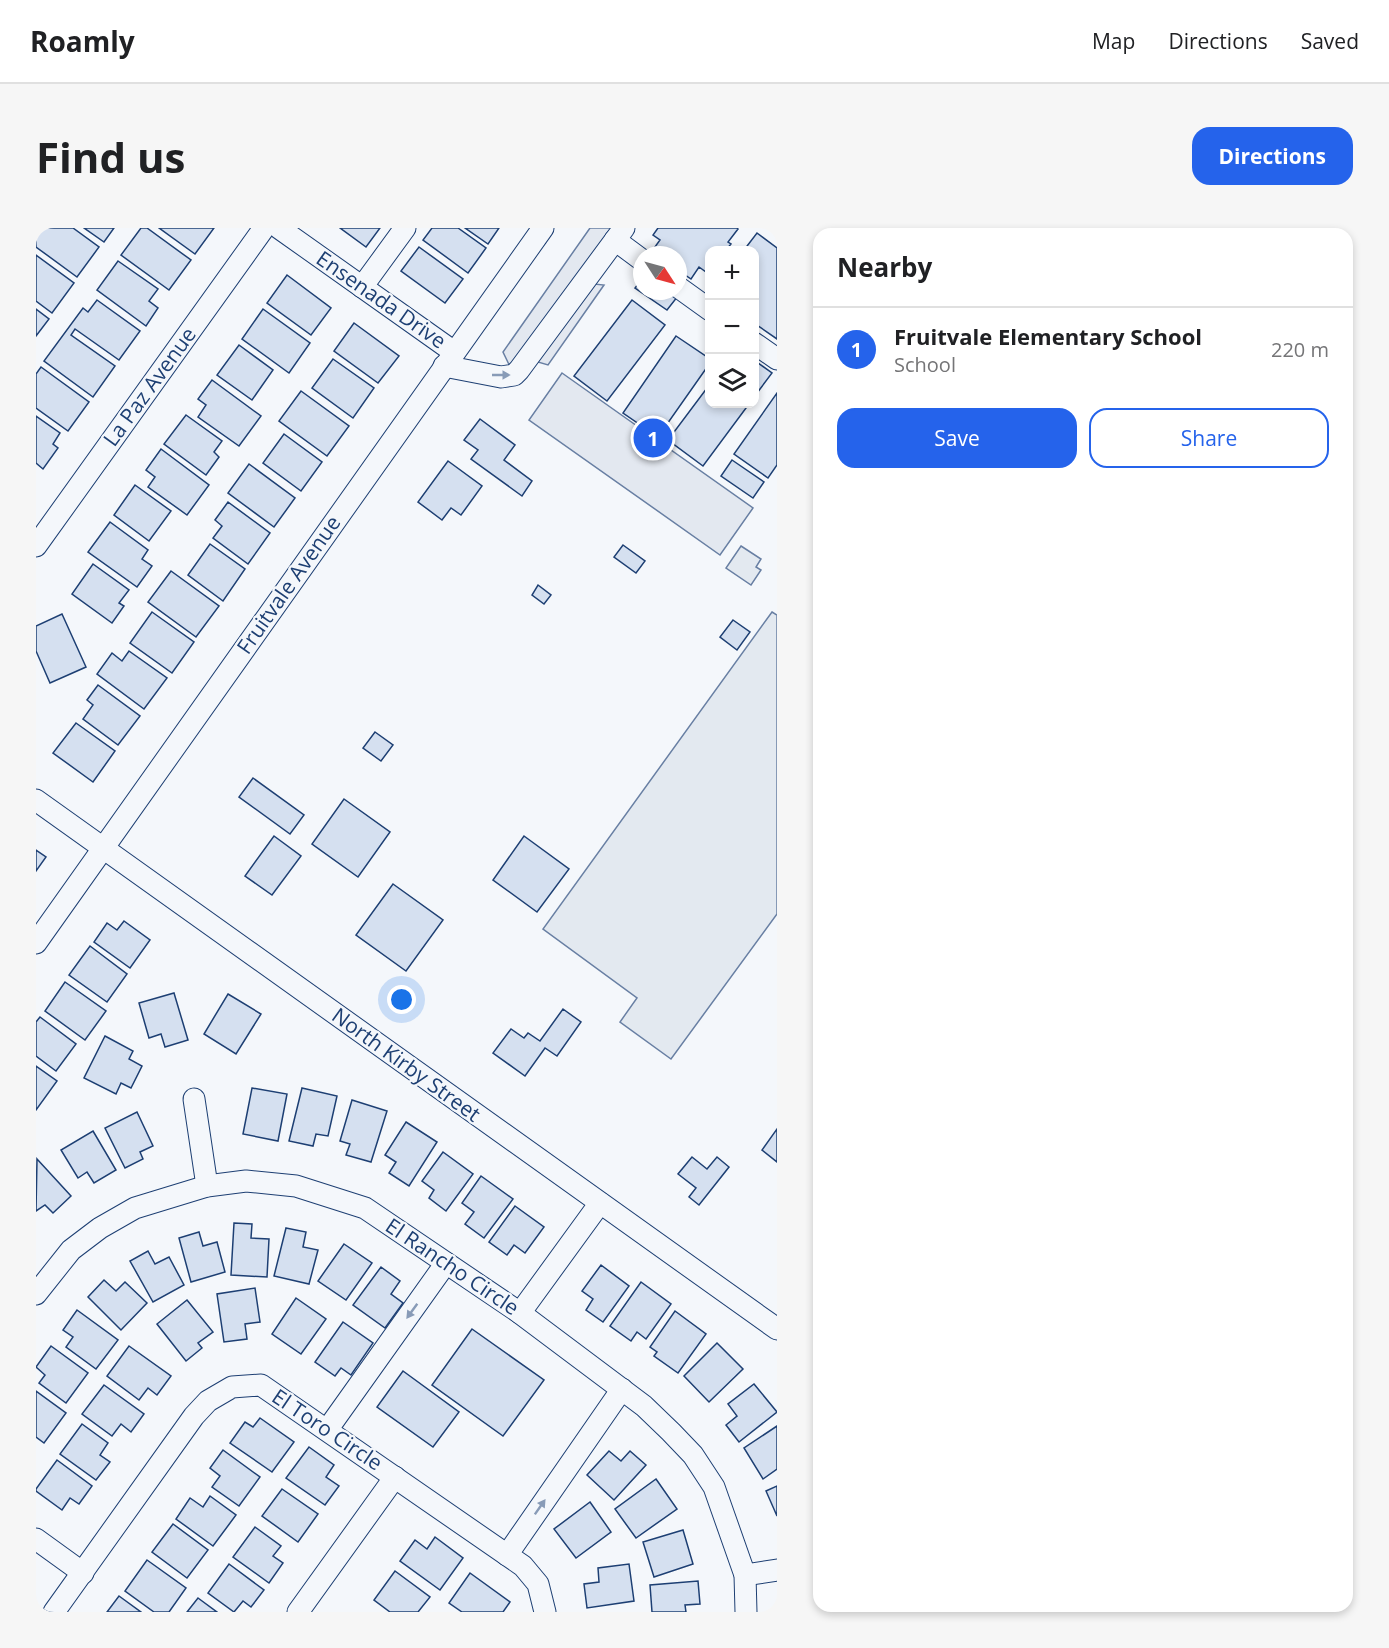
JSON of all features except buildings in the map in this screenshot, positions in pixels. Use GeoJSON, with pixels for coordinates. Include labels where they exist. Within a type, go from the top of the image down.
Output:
{"type":"FeatureCollection","features":[{"type":"Feature","properties":{"kind":"street","name":"La Paz Avenue"},"geometry":{"type":"LineString","coordinates":[[36,546],[264,228]]}},
{"type":"Feature","properties":{"kind":"street","name":"Ensenada Drive"},"geometry":{"type":"LineString","coordinates":[[279,228],[362,287],[449,359]]}},
{"type":"Feature","properties":{"kind":"street"},"geometry":{"type":"LineString","coordinates":[[362,287],[405,228]]}},
{"type":"Feature","properties":{"kind":"street","name":"Fruitvale Avenue"},"geometry":{"type":"LineString","coordinates":[[36,943],[543,228]]}},
{"type":"Feature","properties":{"kind":"street"},"geometry":{"type":"LineString","coordinates":[[449,359],[501,377],[514,375],[619,234],[633,250]]}},
{"type":"Feature","properties":{"kind":"street"},"geometry":{"type":"LineString","coordinates":[[687,293],[705,306]]}},
{"type":"Feature","properties":{"kind":"street"},"geometry":{"type":"LineString","coordinates":[[759,346],[777,359]]}},
{"type":"Feature","properties":{"kind":"street","name":"North Kirby Street"},"geometry":{"type":"LineString","coordinates":[[36,800],[777,1329]]}},
{"type":"Feature","properties":{"kind":"street"},"geometry":{"type":"LineString","coordinates":[[194,1099],[207,1186]]}},
{"type":"Feature","properties":{"kind":"street","name":"El Rancho Circle"},"geometry":{"type":"LineString","coordinates":[[36,1294],[71,1250],[100,1228],[135,1208],[207,1186],[246,1181],[296,1186],[365,1208],[520,1313],[622,1389],[644,1406],[693,1455],[714,1487],[745,1575],[747,1612]]}},
{"type":"Feature","properties":{"kind":"street"},"geometry":{"type":"LineString","coordinates":[[520,1313],[600,1203]]}},
{"type":"Feature","properties":{"kind":"street"},"geometry":{"type":"LineString","coordinates":[[327,1430],[447,1263]]}},
{"type":"Feature","properties":{"kind":"street","name":"El Toro Circle"},"geometry":{"type":"LineString","coordinates":[[54,1612],[194,1416],[208,1401],[232,1387],[261,1385],[523,1566],[538,1584],[545,1612]]}},
{"type":"Feature","properties":{"kind":"street"},"geometry":{"type":"LineString","coordinates":[[507,1555],[622,1389]]}},
{"type":"Feature","properties":{"kind":"street"},"geometry":{"type":"LineString","coordinates":[[298,1612],[395,1477]]}},
{"type":"Feature","properties":{"kind":"street"},"geometry":{"type":"LineString","coordinates":[[36,1539],[83,1573]]}},
{"type":"Feature","properties":{"kind":"street"},"geometry":{"type":"LineString","coordinates":[[745,1575],[777,1570]]}},
{"type":"Feature","properties":{"kind":"shaded area"},"geometry":{"type":"Polygon","coordinates":[[[590,228],[624,228],[584,283],[604,285],[548,365],[528,359],[514,375],[503,352],[590,228]]]}},
{"type":"Feature","properties":{"kind":"shaded area"},"geometry":{"type":"Polygon","coordinates":[[[562,373],[753,508],[720,555],[529,420],[562,373]]]}},
{"type":"Feature","properties":{"kind":"shaded area"},"geometry":{"type":"Polygon","coordinates":[[[741,546],[761,559],[756,567],[761,570],[751,585],[726,568],[741,546]]]}},
{"type":"Feature","properties":{"kind":"shaded area"},"geometry":{"type":"Polygon","coordinates":[[[772,612],[777,615],[777,914],[671,1059],[620,1022],[637,998],[543,929],[772,612]]]}},
{"type":"Feature","properties":{"kind":"place","name":"Fruitvale Elementary School"},"geometry":{"type":"Point","coordinates":[653,438]}}]}
